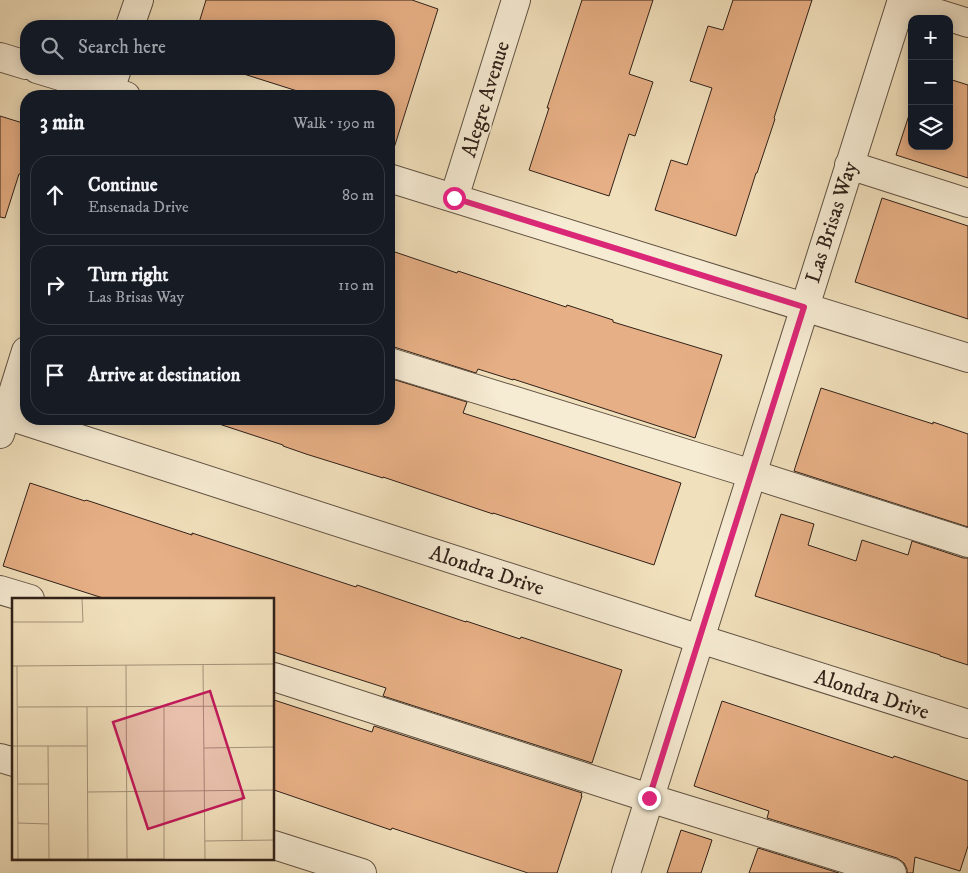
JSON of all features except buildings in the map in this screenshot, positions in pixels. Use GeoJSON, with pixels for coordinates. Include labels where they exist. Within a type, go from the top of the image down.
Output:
{"type":"FeatureCollection","features":[{"type":"Feature","properties":{"kind":"street"},"geometry":{"type":"LineString","coordinates":[[132,20],[139,0]]}},
{"type":"Feature","properties":{"kind":"street","name":"Alegre Avenue"},"geometry":{"type":"LineString","coordinates":[[454,198],[516,0]]}},
{"type":"Feature","properties":{"kind":"street"},"geometry":{"type":"LineString","coordinates":[[902,1],[968,24]]}},
{"type":"Feature","properties":{"kind":"street","name":"Las Brisas Way"},"geometry":{"type":"LineString","coordinates":[[626,873],[902,1]]}},
{"type":"Feature","properties":{"kind":"street"},"geometry":{"type":"LineString","coordinates":[[0,57],[20,63]]}},
{"type":"Feature","properties":{"kind":"street"},"geometry":{"type":"LineString","coordinates":[[62,75],[115,88]]}},
{"type":"Feature","properties":{"kind":"street"},"geometry":{"type":"LineString","coordinates":[[849,166],[968,203]]}},
{"type":"Feature","properties":{"kind":"street"},"geometry":{"type":"LineString","coordinates":[[395,180],[968,358]]}},
{"type":"Feature","properties":{"kind":"street"},"geometry":{"type":"LineString","coordinates":[[395,364],[968,543]]}},
{"type":"Feature","properties":{"kind":"street"},"geometry":{"type":"LineString","coordinates":[[3,424],[20,370]]}},
{"type":"Feature","properties":{"kind":"street","name":"Alondra Drive"},"geometry":{"type":"LineString","coordinates":[[3,424],[700,639],[968,724]]}},
{"type":"Feature","properties":{"kind":"street"},"geometry":{"type":"LineString","coordinates":[[0,590],[27,598]]}},
{"type":"Feature","properties":{"kind":"street"},"geometry":{"type":"LineString","coordinates":[[275,677],[649,798],[892,873]]}},
{"type":"Feature","properties":{"kind":"street"},"geometry":{"type":"LineString","coordinates":[[275,845],[362,873]]}},
{"type":"Feature","properties":{"kind":"route"},"geometry":{"type":"LineString","coordinates":[[454,198],[804,307],[649,798]]}}]}
